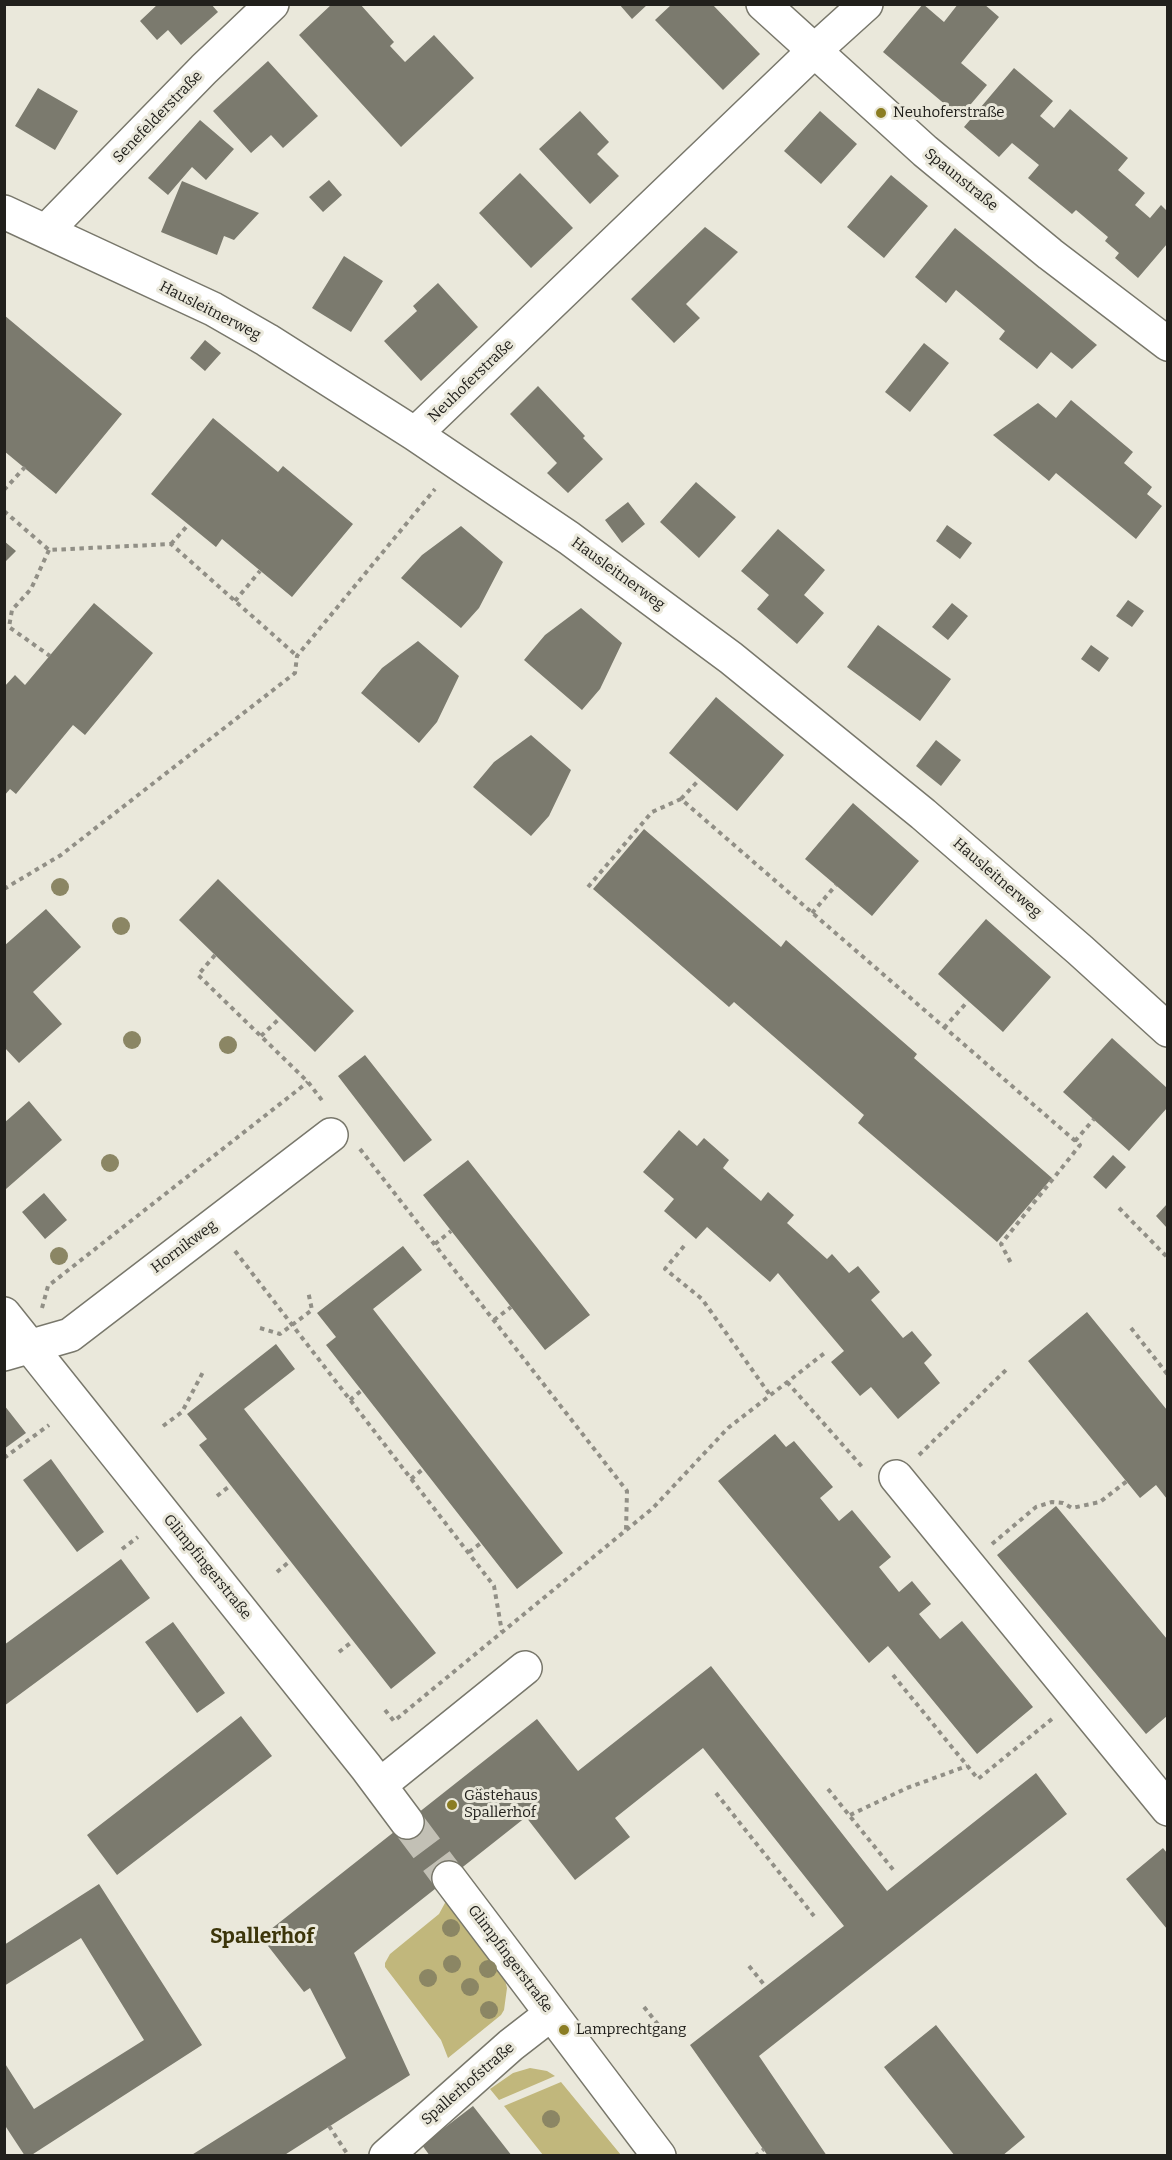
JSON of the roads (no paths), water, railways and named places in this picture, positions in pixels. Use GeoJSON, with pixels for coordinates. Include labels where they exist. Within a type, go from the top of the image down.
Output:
{"type":"FeatureCollection","features":[{"type":"Feature","properties":{"kind":"street","name":"Senefelderstraße"},"geometry":{"type":"LineString","coordinates":[[46,231],[204,69],[272,4]]}},
{"type":"Feature","properties":{"kind":"street","name":"Spaunstraße"},"geometry":{"type":"LineString","coordinates":[[763,4],[933,158],[1050,254],[1167,344]]}},
{"type":"Feature","properties":{"kind":"street","name":"Neuhoferstraße"},"geometry":{"type":"LineString","coordinates":[[415,434],[814,51],[866,4]]}},
{"type":"Feature","properties":{"kind":"street","name":"Hausleitnerweg"},"geometry":{"type":"LineString","coordinates":[[4,212],[213,309],[267,340],[415,434],[569,538],[731,658],[923,814],[1080,950],[1167,1030]]}},
{"type":"Feature","properties":{"kind":"street","name":"Hornikweg"},"geometry":{"type":"LineString","coordinates":[[18,1350],[70,1335],[339,1130]]}},
{"type":"Feature","properties":{"kind":"street","name":"Glimpfingerstraße"},"geometry":{"type":"LineString","coordinates":[[4,1314],[18,1350],[380,1785],[407,1822]]}},
{"type":"Feature","properties":{"kind":"street"},"geometry":{"type":"LineString","coordinates":[[896,1477],[1167,1809]]}},
{"type":"Feature","properties":{"kind":"street"},"geometry":{"type":"LineString","coordinates":[[380,1785],[525,1668]]}},
{"type":"Feature","properties":{"kind":"street","name":"Glimpfingerstraße"},"geometry":{"type":"LineString","coordinates":[[449,1878],[659,2156]]}},
{"type":"Feature","properties":{"kind":"street","name":"Spallerhofstraße"},"geometry":{"type":"LineString","coordinates":[[386,2156],[511,2045],[551,2014]]}},
{"type":"Feature","properties":{"kind":"tunnel"},"geometry":{"type":"LineString","coordinates":[[407,1822],[449,1878]]}},
{"type":"Feature","properties":{"kind":"place","name":"Neuhoferstraße"},"geometry":{"type":"Point","coordinates":[881,113]}},
{"type":"Feature","properties":{"kind":"place","name":"Gästehaus Spallerhof"},"geometry":{"type":"Point","coordinates":[452,1805]}},
{"type":"Feature","properties":{"kind":"place","name":"Lamprechtgang"},"geometry":{"type":"Point","coordinates":[564,2030]}},
{"type":"Feature","properties":{"kind":"district","name":"Spallerhof"},"geometry":{"type":"Point","coordinates":[262,1937]}}]}
